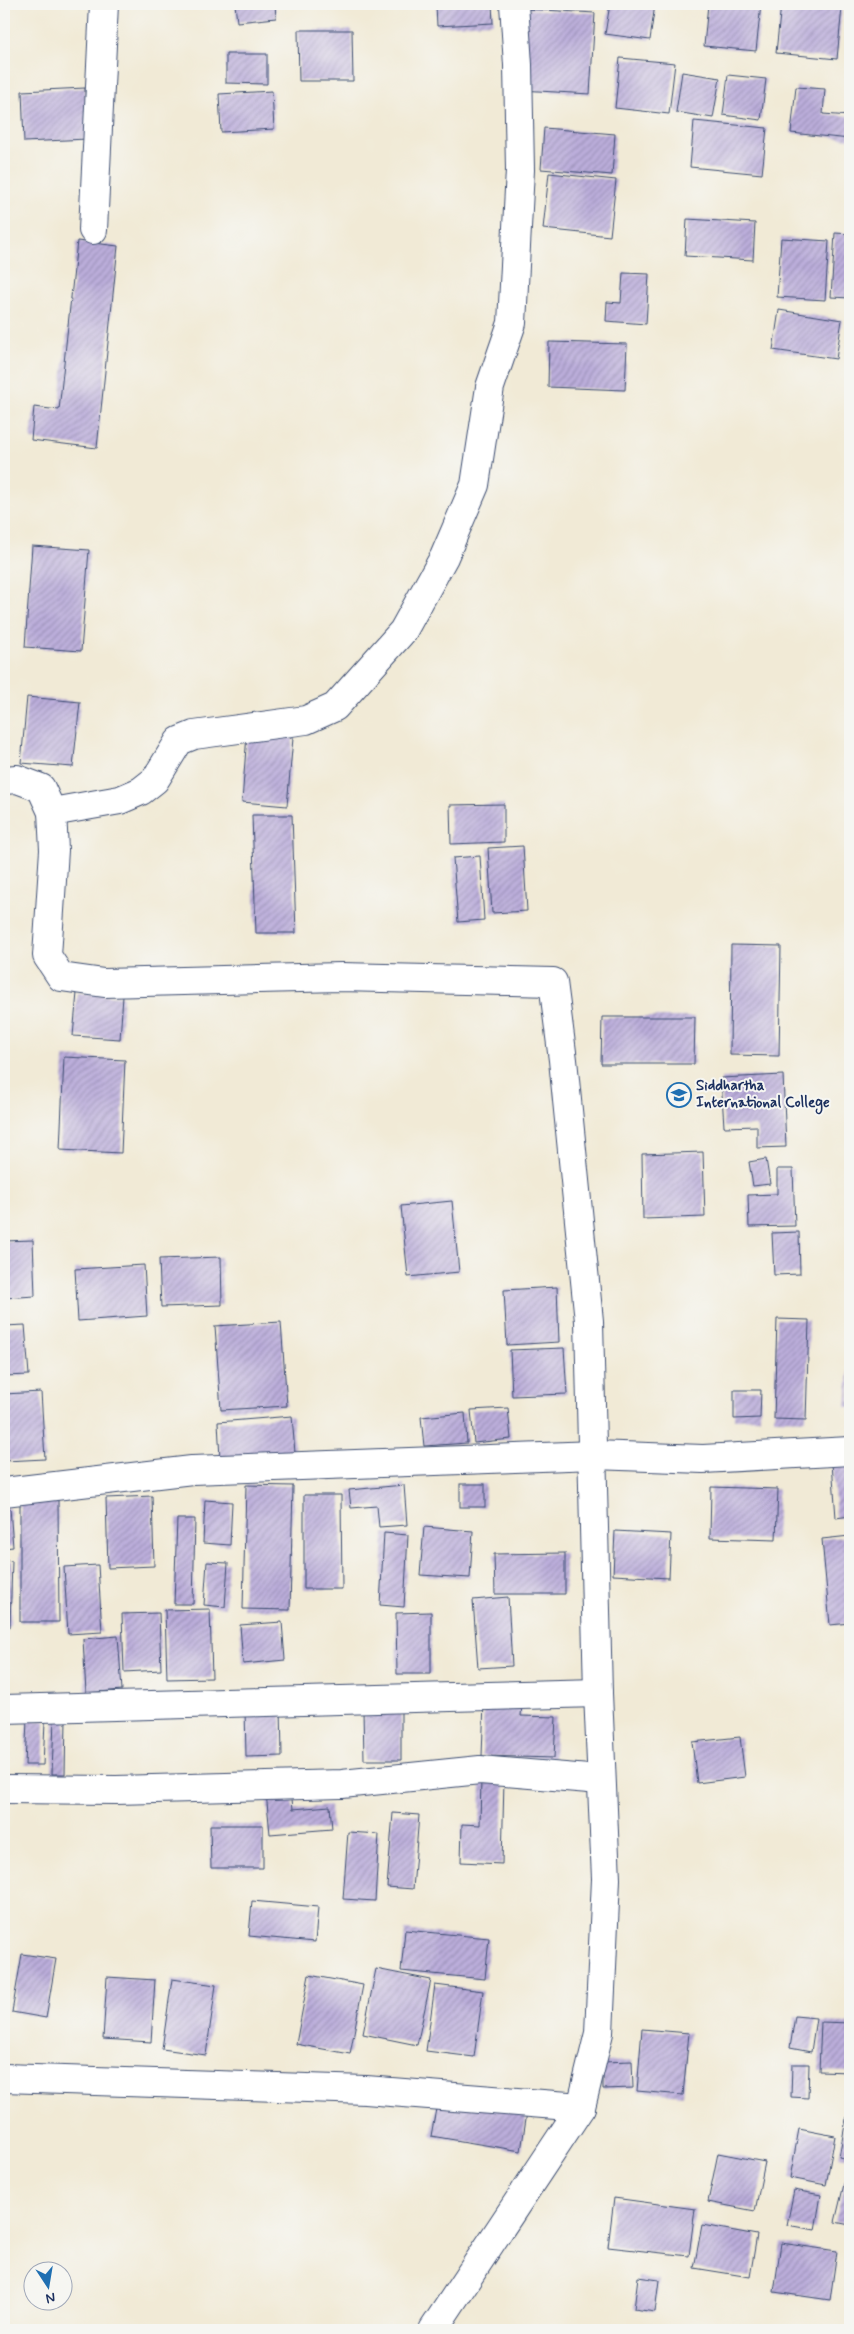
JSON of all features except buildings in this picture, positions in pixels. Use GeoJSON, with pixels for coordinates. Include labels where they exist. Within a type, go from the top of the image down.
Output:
{"type":"FeatureCollection","features":[{"type":"Feature","properties":{"kind":"street"},"geometry":{"type":"LineString","coordinates":[[93,230],[104,4]]}},
{"type":"Feature","properties":{"kind":"street"},"geometry":{"type":"LineString","coordinates":[[52,812],[120,800],[141,791],[155,780],[179,741],[194,735],[306,720],[334,707],[403,631],[444,557],[475,485],[490,387],[512,323],[520,170],[518,65],[514,4]]}},
{"type":"Feature","properties":{"kind":"street"},"geometry":{"type":"LineString","coordinates":[[4,780],[17,780],[41,788],[52,812],[54,850],[47,956],[61,977],[104,983],[341,977],[553,982],[563,1060],[589,1321],[594,1455],[598,1693],[606,1879],[598,2033],[581,2107],[433,2330]]}},
{"type":"Feature","properties":{"kind":"street"},"geometry":{"type":"LineString","coordinates":[[4,1492],[192,1470],[594,1455],[703,1459],[850,1451]]}},
{"type":"Feature","properties":{"kind":"street"},"geometry":{"type":"LineString","coordinates":[[4,1709],[598,1693]]}},
{"type":"Feature","properties":{"kind":"street"},"geometry":{"type":"LineString","coordinates":[[4,1789],[116,1790],[342,1784],[480,1770],[601,1780]]}},
{"type":"Feature","properties":{"kind":"street"},"geometry":{"type":"LineString","coordinates":[[4,2078],[366,2090],[581,2107]]}},
{"type":"Feature","properties":{"kind":"place","name":"Siddhartha International College"},"geometry":{"type":"Point","coordinates":[679,1095]}}]}
